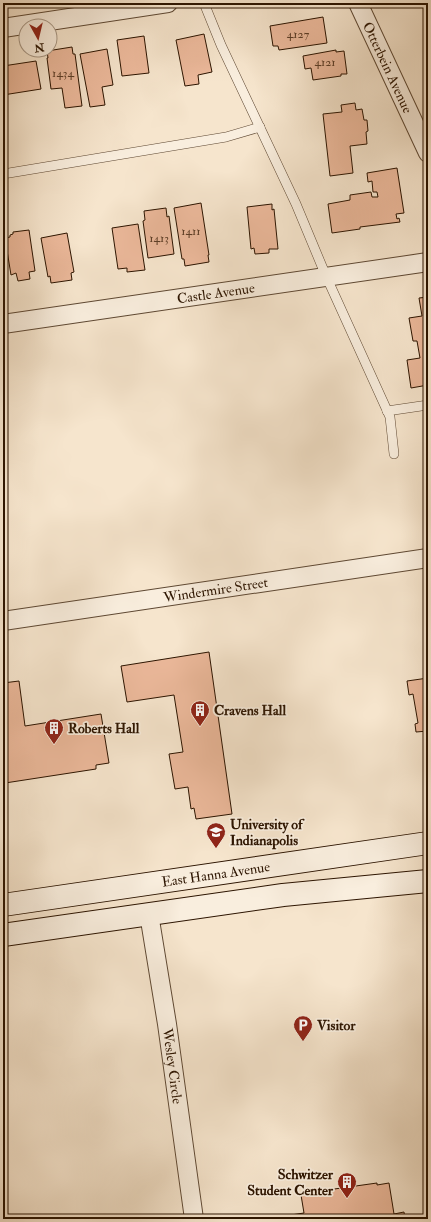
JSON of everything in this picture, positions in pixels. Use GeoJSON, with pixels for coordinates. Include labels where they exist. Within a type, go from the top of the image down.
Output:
{"type":"FeatureCollection","features":[{"type":"Feature","properties":{"kind":"main road","name":"East Hanna Avenue"},"geometry":{"type":"LineString","coordinates":[[3,905],[428,843]]}},
{"type":"Feature","properties":{"kind":"main road"},"geometry":{"type":"LineString","coordinates":[[3,935],[283,895],[428,881]]}},
{"type":"Feature","properties":{"kind":"street"},"geometry":{"type":"LineString","coordinates":[[3,28],[168,3]]}},
{"type":"Feature","properties":{"kind":"street","name":"Otterbein Avenue"},"geometry":{"type":"LineString","coordinates":[[358,3],[428,153]]}},
{"type":"Feature","properties":{"kind":"street","name":"Castle Avenue"},"geometry":{"type":"LineString","coordinates":[[3,324],[428,262]]}},
{"type":"Feature","properties":{"kind":"street","name":"Windermire Street"},"geometry":{"type":"LineString","coordinates":[[3,621],[428,558]]}},
{"type":"Feature","properties":{"kind":"street","name":"Wesley Circle"},"geometry":{"type":"LineString","coordinates":[[149,914],[167,1024],[194,1219]]}},
{"type":"Feature","properties":{"kind":"lane"},"geometry":{"type":"LineString","coordinates":[[204,3],[221,45],[296,204],[326,276],[390,417],[394,454]]}},
{"type":"Feature","properties":{"kind":"lane"},"geometry":{"type":"LineString","coordinates":[[3,174],[226,137],[260,127]]}},
{"type":"Feature","properties":{"kind":"lane"},"geometry":{"type":"LineString","coordinates":[[387,411],[428,405]]}},
{"type":"Feature","properties":{"kind":"building"},"geometry":{"type":"Polygon","coordinates":[[[323,17],[327,43],[279,50],[278,46],[273,46],[270,26],[323,17]]]}},
{"type":"Feature","properties":{"kind":"building"},"geometry":{"type":"Polygon","coordinates":[[[204,34],[212,72],[198,75],[199,84],[185,86],[176,40],[204,34]]]}},
{"type":"Feature","properties":{"kind":"building"},"geometry":{"type":"Polygon","coordinates":[[[144,36],[149,73],[122,76],[117,40],[144,36]]]}},
{"type":"Feature","properties":{"kind":"building"},"geometry":{"type":"Polygon","coordinates":[[[72,47],[73,54],[75,54],[82,106],[65,108],[62,88],[51,89],[47,58],[58,58],[58,49],[72,47]]]}},
{"type":"Feature","properties":{"kind":"building"},"geometry":{"type":"Polygon","coordinates":[[[107,49],[113,85],[102,87],[105,105],[90,107],[80,54],[107,49]]]}},
{"type":"Feature","properties":{"kind":"building"},"geometry":{"type":"Polygon","coordinates":[[[336,50],[336,52],[344,51],[347,74],[313,80],[311,68],[305,69],[303,56],[336,50]]]}},
{"type":"Feature","properties":{"kind":"building"},"geometry":{"type":"Polygon","coordinates":[[[36,61],[41,89],[3,95],[3,66],[36,61]]]}},
{"type":"Feature","properties":{"kind":"building"},"geometry":{"type":"Polygon","coordinates":[[[355,103],[356,110],[362,109],[364,120],[367,120],[367,144],[350,146],[353,173],[330,176],[323,114],[342,112],[341,105],[355,103]]]}},
{"type":"Feature","properties":{"kind":"building"},"geometry":{"type":"Polygon","coordinates":[[[397,168],[404,213],[396,214],[397,219],[399,218],[400,222],[360,227],[360,229],[332,233],[328,204],[350,200],[350,195],[371,192],[372,197],[378,197],[377,192],[373,192],[372,181],[368,182],[367,173],[397,168]]]}},
{"type":"Feature","properties":{"kind":"building"},"geometry":{"type":"Polygon","coordinates":[[[201,203],[209,262],[185,266],[184,259],[182,259],[174,208],[201,203]]]}},
{"type":"Feature","properties":{"kind":"building"},"geometry":{"type":"Polygon","coordinates":[[[272,204],[272,210],[274,209],[278,249],[269,249],[269,253],[255,254],[254,248],[251,249],[247,207],[272,204]]]}},
{"type":"Feature","properties":{"kind":"building"},"geometry":{"type":"Polygon","coordinates":[[[166,208],[167,217],[169,216],[174,254],[148,258],[143,221],[145,220],[144,211],[166,208]]]}},
{"type":"Feature","properties":{"kind":"building"},"geometry":{"type":"Polygon","coordinates":[[[138,224],[145,270],[127,272],[127,268],[118,269],[112,228],[138,224]]]}},
{"type":"Feature","properties":{"kind":"building"},"geometry":{"type":"Polygon","coordinates":[[[29,230],[35,271],[29,272],[30,279],[18,281],[16,273],[11,275],[5,238],[10,237],[13,232],[29,230]]]}},
{"type":"Feature","properties":{"kind":"building"},"geometry":{"type":"Polygon","coordinates":[[[67,233],[74,272],[71,273],[72,280],[51,283],[50,276],[48,277],[41,238],[67,233]]]}},
{"type":"Feature","properties":{"kind":"building"},"geometry":{"type":"Polygon","coordinates":[[[428,297],[428,385],[411,388],[407,360],[420,358],[417,341],[413,341],[409,318],[422,316],[419,298],[428,297]]]}},
{"type":"Feature","properties":{"kind":"building","name":"Cravens Hall"},"geometry":{"type":"Polygon","coordinates":[[[209,652],[232,814],[196,819],[194,808],[191,809],[188,787],[175,789],[169,754],[183,752],[174,695],[127,702],[121,666],[209,652]]]}},
{"type":"Feature","properties":{"kind":"building"},"geometry":{"type":"Polygon","coordinates":[[[428,678],[428,731],[416,732],[415,724],[418,723],[413,694],[409,695],[407,681],[428,678]]]}},
{"type":"Feature","properties":{"kind":"building","name":"Roberts Hall"},"geometry":{"type":"Polygon","coordinates":[[[19,681],[25,726],[101,714],[109,763],[96,765],[96,769],[5,783],[3,772],[3,683],[19,681]]]}},
{"type":"Feature","properties":{"kind":"building"},"geometry":{"type":"Polygon","coordinates":[[[425,997],[428,997],[428,1015],[425,997]]]}},
{"type":"Feature","properties":{"kind":"building","name":"Schwitzer Student Center"},"geometry":{"type":"Polygon","coordinates":[[[377,1183],[377,1185],[389,1183],[394,1214],[404,1212],[405,1219],[264,1219],[304,1213],[301,1195],[377,1183]]]}},
{"type":"Feature","properties":{"kind":"place","name":"Cravens Hall"},"geometry":{"type":"Point","coordinates":[200,727]}},
{"type":"Feature","properties":{"kind":"place","name":"Roberts Hall"},"geometry":{"type":"Point","coordinates":[54,745]}},
{"type":"Feature","properties":{"kind":"place","name":"University of Indianapolis"},"geometry":{"type":"Point","coordinates":[216,849]}},
{"type":"Feature","properties":{"kind":"place","name":"Visitor"},"geometry":{"type":"Point","coordinates":[303,1042]}},
{"type":"Feature","properties":{"kind":"place","name":"Schwitzer Student Center"},"geometry":{"type":"Point","coordinates":[347,1199]}}]}
